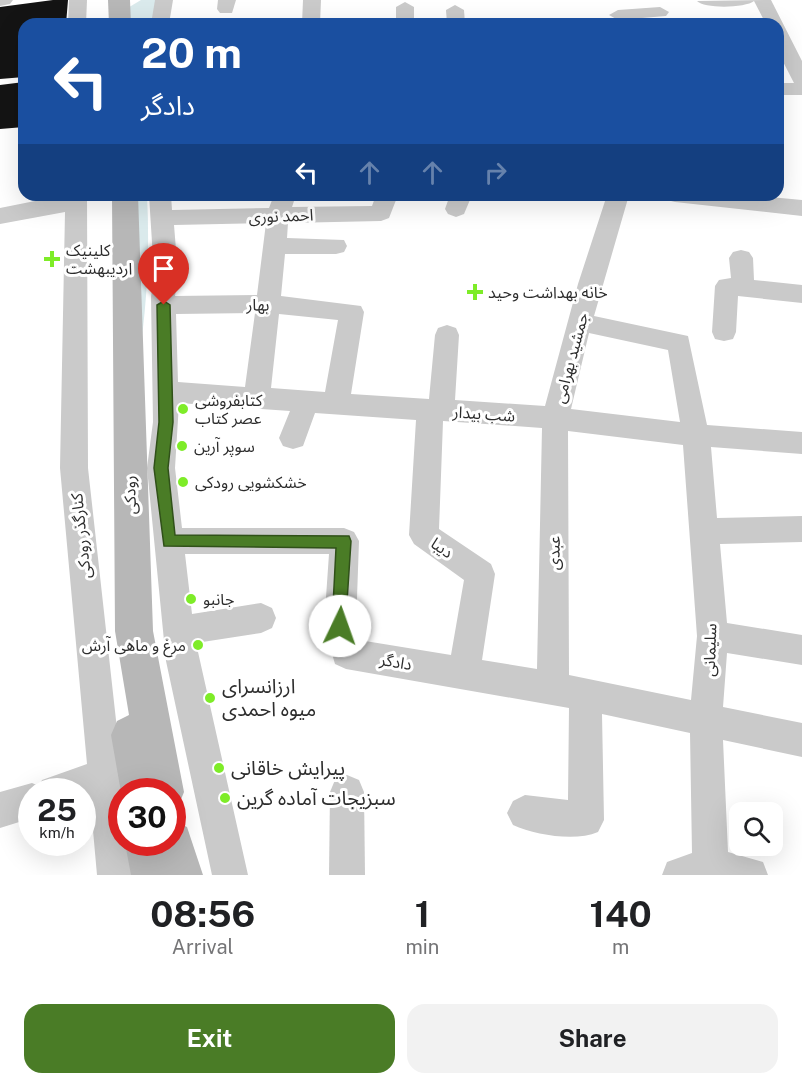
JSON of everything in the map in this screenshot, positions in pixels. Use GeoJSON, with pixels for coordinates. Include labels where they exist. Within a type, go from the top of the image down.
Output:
{"type":"FeatureCollection","features":[{"type":"Feature","properties":{"kind":"main road"},"geometry":{"type":"LineString","coordinates":[[101,0],[101,18]]}},
{"type":"Feature","properties":{"kind":"main road"},"geometry":{"type":"LineString","coordinates":[[119,0],[120,18]]}},
{"type":"Feature","properties":{"kind":"main road","name":"رودکی"},"geometry":{"type":"LineString","coordinates":[[85,201],[112,618],[138,778]]}},
{"type":"Feature","properties":{"kind":"main road","name":"رودکی"},"geometry":{"type":"LineString","coordinates":[[125,201],[134,631],[160,778]]}},
{"type":"Feature","properties":{"kind":"main road"},"geometry":{"type":"LineString","coordinates":[[149,856],[153,875]]}},
{"type":"Feature","properties":{"kind":"main road"},"geometry":{"type":"LineString","coordinates":[[176,856],[181,875]]}},
{"type":"Feature","properties":{"kind":"street"},"geometry":{"type":"LineString","coordinates":[[77,18],[78,0]]}},
{"type":"Feature","properties":{"kind":"street"},"geometry":{"type":"LineString","coordinates":[[161,18],[164,0]]}},
{"type":"Feature","properties":{"kind":"street"},"geometry":{"type":"LineString","coordinates":[[311,18],[312,0]]}},
{"type":"Feature","properties":{"kind":"street"},"geometry":{"type":"LineString","coordinates":[[706,1],[746,0]]}},
{"type":"Feature","properties":{"kind":"street"},"geometry":{"type":"LineString","coordinates":[[762,0],[772,18]]}},
{"type":"Feature","properties":{"kind":"street"},"geometry":{"type":"LineString","coordinates":[[617,13],[660,12]]}},
{"type":"Feature","properties":{"kind":"street"},"geometry":{"type":"LineString","coordinates":[[784,45],[802,81]]}},
{"type":"Feature","properties":{"kind":"street"},"geometry":{"type":"LineString","coordinates":[[784,89],[802,89]]}},
{"type":"Feature","properties":{"kind":"street"},"geometry":{"type":"LineString","coordinates":[[0,216],[67,201]]}},
{"type":"Feature","properties":{"kind":"street","name":"کنارگذر رودکی"},"geometry":{"type":"LineString","coordinates":[[85,201],[74,468],[115,875]]}},
{"type":"Feature","properties":{"kind":"street"},"geometry":{"type":"LineString","coordinates":[[214,218],[215,201]]}},
{"type":"Feature","properties":{"kind":"street","name":"احمد نوری"},"geometry":{"type":"LineString","coordinates":[[161,206],[214,218],[281,205],[349,205],[381,213],[385,201]]}},
{"type":"Feature","properties":{"kind":"street","name":"جمشید بهرامی"},"geometry":{"type":"LineString","coordinates":[[555,418],[612,201]]}},
{"type":"Feature","properties":{"kind":"street"},"geometry":{"type":"LineString","coordinates":[[734,201],[792,207],[787,230]]}},
{"type":"Feature","properties":{"kind":"street"},"geometry":{"type":"LineString","coordinates":[[257,399],[266,304],[281,205]]}},
{"type":"Feature","properties":{"kind":"street"},"geometry":{"type":"LineString","coordinates":[[161,206],[166,274],[164,305],[166,392],[161,468],[182,661],[230,875]]}},
{"type":"Feature","properties":{"kind":"street"},"geometry":{"type":"LineString","coordinates":[[274,246],[336,246]]}},
{"type":"Feature","properties":{"kind":"street"},"geometry":{"type":"LineString","coordinates":[[741,258],[743,287]]}},
{"type":"Feature","properties":{"kind":"street"},"geometry":{"type":"LineString","coordinates":[[724,332],[727,286],[802,294]]}},
{"type":"Feature","properties":{"kind":"street","name":"بهار"},"geometry":{"type":"LineString","coordinates":[[164,305],[266,304],[352,312],[336,404]]}},
{"type":"Feature","properties":{"kind":"street","name":"سلیمانی"},"geometry":{"type":"LineString","coordinates":[[580,322],[679,343],[696,435],[713,636],[695,870],[750,875]]}},
{"type":"Feature","properties":{"kind":"street"},"geometry":{"type":"LineString","coordinates":[[436,410],[447,335]]}},
{"type":"Feature","properties":{"kind":"street","name":"شب بیدار"},"geometry":{"type":"LineString","coordinates":[[166,392],[555,418],[696,435],[802,443]]}},
{"type":"Feature","properties":{"kind":"street"},"geometry":{"type":"LineString","coordinates":[[293,438],[306,402]]}},
{"type":"Feature","properties":{"kind":"street","name":"دیبا"},"geometry":{"type":"LineString","coordinates":[[436,410],[424,535],[480,574],[464,673]]}},
{"type":"Feature","properties":{"kind":"street","name":"عبدی"},"geometry":{"type":"LineString","coordinates":[[553,688],[555,418]]}},
{"type":"Feature","properties":{"kind":"street"},"geometry":{"type":"LineString","coordinates":[[704,531],[802,529]]}},
{"type":"Feature","properties":{"kind":"street","name":"دادگر"},"geometry":{"type":"LineString","coordinates":[[169,541],[344,541],[340,626],[346,653],[553,688],[802,740]]}},
{"type":"Feature","properties":{"kind":"street"},"geometry":{"type":"LineString","coordinates":[[178,631],[261,618]]}},
{"type":"Feature","properties":{"kind":"street"},"geometry":{"type":"LineString","coordinates":[[713,636],[802,650]]}},
{"type":"Feature","properties":{"kind":"street"},"geometry":{"type":"LineString","coordinates":[[525,813],[586,820],[585,695]]}},
{"type":"Feature","properties":{"kind":"street"},"geometry":{"type":"LineString","coordinates":[[96,778],[105,775]]}},
{"type":"Feature","properties":{"kind":"street"},"geometry":{"type":"LineString","coordinates":[[347,792],[347,875]]}},
{"type":"Feature","properties":{"kind":"street"},"geometry":{"type":"LineString","coordinates":[[0,810],[18,804]]}},
{"type":"Feature","properties":{"kind":"shaded area"},"geometry":{"type":"Polygon","coordinates":[[[141,0],[156,0],[154,18],[126,18],[126,9],[141,0]]]}},
{"type":"Feature","properties":{"kind":"shaded area"},"geometry":{"type":"Polygon","coordinates":[[[132,201],[147,201],[148,261],[137,370],[132,201]]]}},
{"type":"Feature","properties":{"kind":"building"},"geometry":{"type":"Polygon","coordinates":[[[68,0],[66,18],[18,18],[18,78],[0,79],[0,7],[68,0]]]}},
{"type":"Feature","properties":{"kind":"building"},"geometry":{"type":"Polygon","coordinates":[[[18,83],[18,128],[0,129],[0,85],[18,83]]]}},
{"type":"Feature","properties":{"kind":"place","name":"کلینیک اردیبهشت"},"geometry":{"type":"Point","coordinates":[52,259]}},
{"type":"Feature","properties":{"kind":"place","name":"خانه بهداشت وحید"},"geometry":{"type":"Point","coordinates":[475,292]}},
{"type":"Feature","properties":{"kind":"place","name":"کتابفروشی عصر کتاب"},"geometry":{"type":"Point","coordinates":[183,409]}},
{"type":"Feature","properties":{"kind":"place","name":"سوپر آرین"},"geometry":{"type":"Point","coordinates":[182,446]}},
{"type":"Feature","properties":{"kind":"place","name":"خشکشویی رودکی"},"geometry":{"type":"Point","coordinates":[183,482]}},
{"type":"Feature","properties":{"kind":"place","name":"جانبو"},"geometry":{"type":"Point","coordinates":[191,599]}},
{"type":"Feature","properties":{"kind":"place","name":"مرغ و ماهی آرش"},"geometry":{"type":"Point","coordinates":[198,645]}},
{"type":"Feature","properties":{"kind":"place","name":"ارزانسرای میوه احمدی"},"geometry":{"type":"Point","coordinates":[210,698]}},
{"type":"Feature","properties":{"kind":"place","name":"پیرایش خاقانی"},"geometry":{"type":"Point","coordinates":[219,768]}},
{"type":"Feature","properties":{"kind":"place","name":"سبزیجات آماده گرین"},"geometry":{"type":"Point","coordinates":[225,798]}},
{"type":"Feature","properties":{"kind":"route"},"geometry":{"type":"LineString","coordinates":[[164,305],[166,422],[161,468],[169,541],[344,541],[340,626]]}}]}
